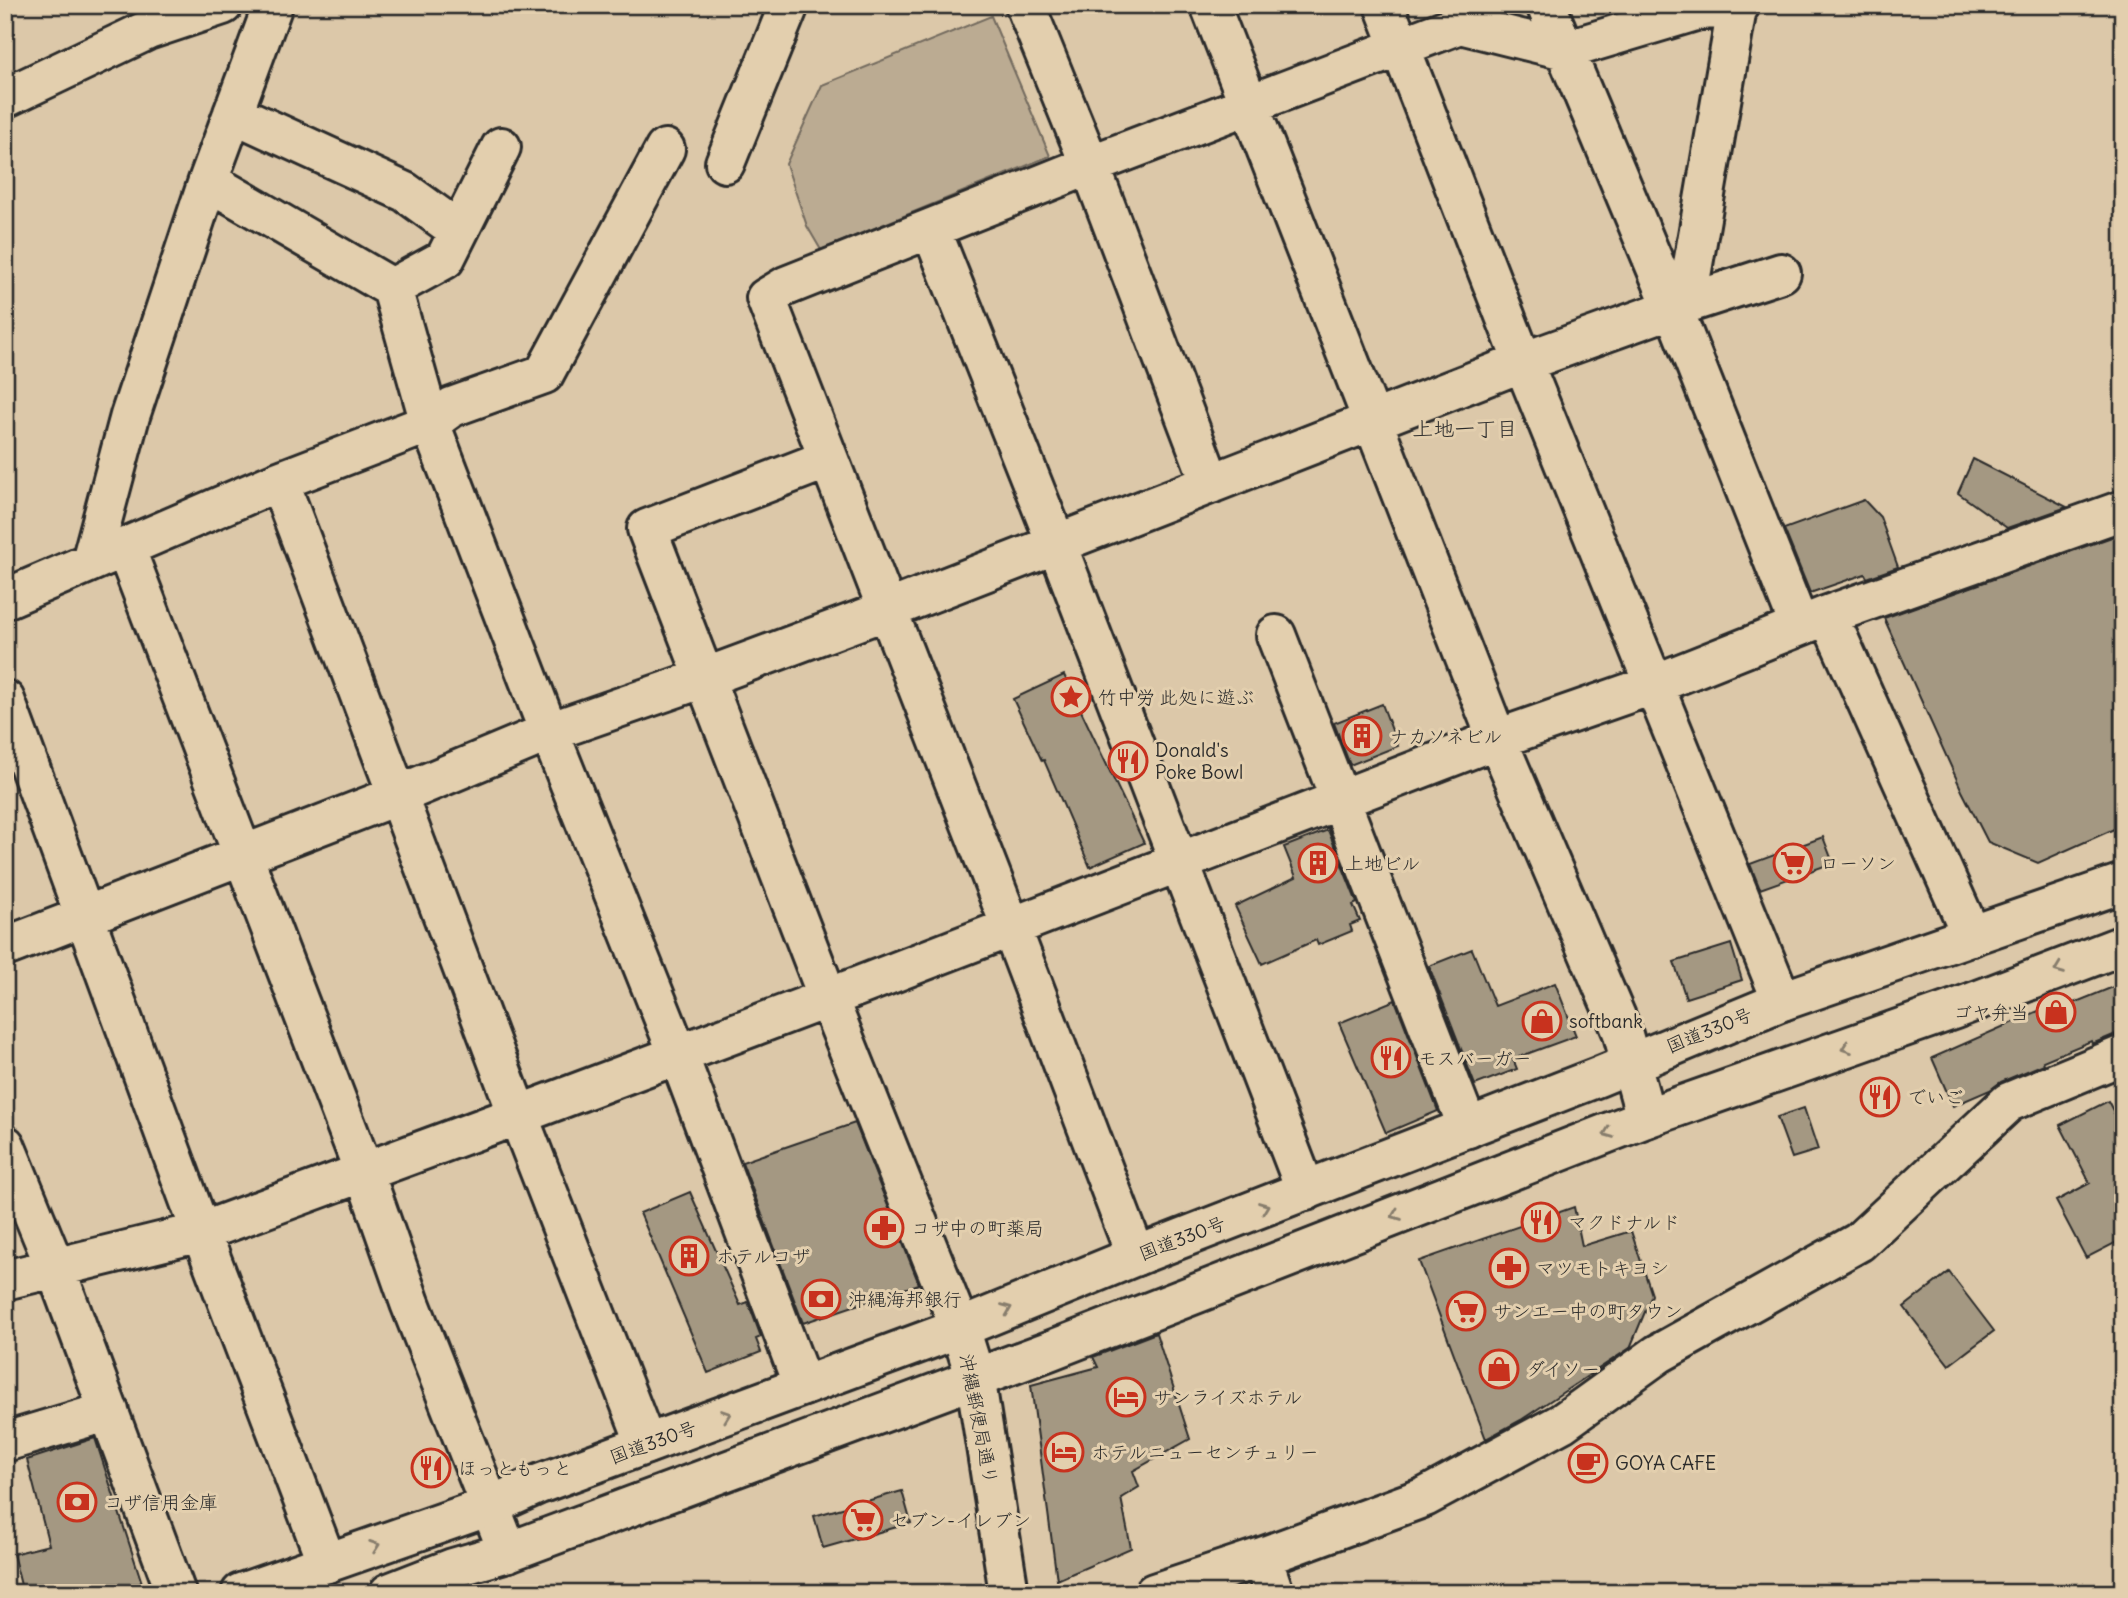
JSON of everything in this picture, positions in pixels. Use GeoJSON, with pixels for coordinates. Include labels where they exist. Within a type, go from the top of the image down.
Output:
{"type":"FeatureCollection","features":[{"type":"Feature","properties":{"kind":"main road"},"geometry":{"type":"LineString","coordinates":[[5,98],[138,18],[223,5]]}},
{"type":"Feature","properties":{"kind":"main road"},"geometry":{"type":"LineString","coordinates":[[273,5],[208,181],[130,416],[108,554],[242,854],[364,1172],[410,1303],[508,1552]]}},
{"type":"Feature","properties":{"kind":"main road"},"geometry":{"type":"LineString","coordinates":[[725,163],[789,5]]}},
{"type":"Feature","properties":{"kind":"main road"},"geometry":{"type":"LineString","coordinates":[[1025,5],[1090,165],[1211,484]]}},
{"type":"Feature","properties":{"kind":"main road"},"geometry":{"type":"LineString","coordinates":[[1210,5],[1497,739],[1622,1031],[1646,1118]]}},
{"type":"Feature","properties":{"kind":"main road"},"geometry":{"type":"LineString","coordinates":[[1384,5],[1523,362],[1782,1001]]}},
{"type":"Feature","properties":{"kind":"main road"},"geometry":{"type":"LineString","coordinates":[[1546,5],[1673,308],[1813,620],[1972,936]]}},
{"type":"Feature","properties":{"kind":"main road"},"geometry":{"type":"LineString","coordinates":[[1136,1256],[766,298],[786,286],[1090,165],[1460,24],[1565,50],[1699,10],[1737,6],[1690,282],[1673,308]]}},
{"type":"Feature","properties":{"kind":"main road"},"geometry":{"type":"LineString","coordinates":[[233,113],[405,192],[459,230]]}},
{"type":"Feature","properties":{"kind":"main road"},"geometry":{"type":"LineString","coordinates":[[391,288],[444,259],[501,147]]}},
{"type":"Feature","properties":{"kind":"main road"},"geometry":{"type":"LineString","coordinates":[[5,598],[279,481],[430,423],[452,407],[544,374],[665,149]]}},
{"type":"Feature","properties":{"kind":"main road"},"geometry":{"type":"LineString","coordinates":[[208,181],[391,288],[430,423],[549,733],[678,1054],[803,1386]]}},
{"type":"Feature","properties":{"kind":"main road"},"geometry":{"type":"LineString","coordinates":[[931,229],[1056,543],[1306,1191]]}},
{"type":"Feature","properties":{"kind":"main road"},"geometry":{"type":"LineString","coordinates":[[5,947],[398,795],[549,733],[887,610],[1523,362],[1673,308],[1782,273]]}},
{"type":"Feature","properties":{"kind":"main road","name":"沖縄郵便局通り"},"geometry":{"type":"LineString","coordinates":[[828,459],[647,528],[828,998],[960,1328],[975,1376],[1009,1593]]}},
{"type":"Feature","properties":{"kind":"main road"},"geometry":{"type":"LineString","coordinates":[[279,481],[518,1115],[646,1444]]}},
{"type":"Feature","properties":{"kind":"main road"},"geometry":{"type":"LineString","coordinates":[[5,1280],[201,1232],[828,998],[1497,739],[1655,684],[1813,620],[2123,510]]}},
{"type":"Feature","properties":{"kind":"main road"},"geometry":{"type":"LineString","coordinates":[[1276,635],[1468,1128]]}},
{"type":"Feature","properties":{"kind":"main road"},"geometry":{"type":"LineString","coordinates":[[5,700],[201,1232],[327,1563]]}},
{"type":"Feature","properties":{"kind":"main road","name":"国道330号"},"geometry":{"type":"LineString","coordinates":[[241,1593],[490,1506],[539,1484],[960,1328],[1782,1001],[2123,883]]}},
{"type":"Feature","properties":{"kind":"main road"},"geometry":{"type":"LineString","coordinates":[[389,1593],[453,1568],[508,1552],[899,1407],[975,1376],[1062,1346],[1646,1118],[1942,1014],[2123,945]]}},
{"type":"Feature","properties":{"kind":"main road"},"geometry":{"type":"LineString","coordinates":[[1154,1593],[1426,1497],[1562,1423],[1658,1354],[1858,1242],[2009,1102],[2123,1055]]}},
{"type":"Feature","properties":{"kind":"main road"},"geometry":{"type":"LineString","coordinates":[[5,1145],[55,1267],[176,1593]]}},
{"type":"Feature","properties":{"kind":"main road"},"geometry":{"type":"LineString","coordinates":[[5,1442],[109,1411]]}},
{"type":"Feature","properties":{"kind":"main road"},"geometry":{"type":"LineString","coordinates":[[1262,1557],[1274,1593]]}},
{"type":"Feature","properties":{"kind":"shaded area"},"geometry":{"type":"Polygon","coordinates":[[[991,16],[1050,156],[821,250],[807,226],[786,164],[822,85],[991,16]]]}},
{"type":"Feature","properties":{"kind":"building"},"geometry":{"type":"Polygon","coordinates":[[[1973,459],[2067,507],[2007,528],[1958,493],[1973,459]]]}},
{"type":"Feature","properties":{"kind":"building"},"geometry":{"type":"Polygon","coordinates":[[[1864,500],[1880,517],[1898,567],[1867,578],[1865,574],[1810,593],[1784,529],[1864,500]]]}},
{"type":"Feature","properties":{"kind":"building"},"geometry":{"type":"Polygon","coordinates":[[[2123,533],[2123,825],[2038,863],[1988,842],[1962,791],[1884,618],[2123,533]]]}},
{"type":"Feature","properties":{"kind":"building"},"geometry":{"type":"Polygon","coordinates":[[[1064,675],[1144,843],[1090,867],[1044,760],[1042,761],[1013,699],[1064,675]]]}},
{"type":"Feature","properties":{"kind":"building","name":"ナカソネビル"},"geometry":{"type":"Polygon","coordinates":[[[1382,704],[1398,746],[1350,765],[1334,723],[1382,704]]]}},
{"type":"Feature","properties":{"kind":"building"},"geometry":{"type":"Polygon","coordinates":[[[1328,830],[1357,903],[1353,905],[1360,921],[1350,925],[1352,931],[1318,945],[1316,940],[1262,964],[1235,906],[1296,877],[1284,847],[1328,830]]]}},
{"type":"Feature","properties":{"kind":"building"},"geometry":{"type":"Polygon","coordinates":[[[1823,837],[1833,863],[1760,889],[1750,864],[1823,837]]]}},
{"type":"Feature","properties":{"kind":"building"},"geometry":{"type":"Polygon","coordinates":[[[1731,944],[1742,980],[1686,998],[1674,962],[1731,944]]]}},
{"type":"Feature","properties":{"kind":"building"},"geometry":{"type":"Polygon","coordinates":[[[1472,949],[1495,1006],[1555,983],[1576,1036],[1513,1059],[1517,1069],[1475,1085],[1429,966],[1472,949]]]}},
{"type":"Feature","properties":{"kind":"building"},"geometry":{"type":"Polygon","coordinates":[[[2123,983],[2123,1031],[2043,1061],[2044,1064],[1953,1106],[1932,1058],[2061,1001],[2064,1007],[2123,983]]]}},
{"type":"Feature","properties":{"kind":"building"},"geometry":{"type":"Polygon","coordinates":[[[1395,1000],[1438,1111],[1386,1133],[1339,1023],[1395,1000]]]}},
{"type":"Feature","properties":{"kind":"building"},"geometry":{"type":"Polygon","coordinates":[[[2108,1101],[2123,1130],[2123,1239],[2086,1258],[2056,1201],[2090,1183],[2060,1125],[2108,1101]]]}},
{"type":"Feature","properties":{"kind":"building"},"geometry":{"type":"Polygon","coordinates":[[[1804,1108],[1818,1150],[1792,1158],[1777,1117],[1804,1108]]]}},
{"type":"Feature","properties":{"kind":"building"},"geometry":{"type":"Polygon","coordinates":[[[855,1123],[919,1284],[803,1323],[742,1162],[855,1123]]]}},
{"type":"Feature","properties":{"kind":"building","name":"ホテルコザ"},"geometry":{"type":"Polygon","coordinates":[[[690,1192],[740,1305],[748,1302],[761,1337],[756,1339],[761,1352],[708,1373],[640,1213],[690,1192]]]}},
{"type":"Feature","properties":{"kind":"building"},"geometry":{"type":"Polygon","coordinates":[[[1574,1207],[1582,1246],[1631,1231],[1652,1295],[1630,1348],[1521,1420],[1486,1439],[1419,1261],[1574,1207]]]}},
{"type":"Feature","properties":{"kind":"building"},"geometry":{"type":"Polygon","coordinates":[[[1949,1272],[1994,1331],[1949,1365],[1904,1307],[1949,1272]]]}},
{"type":"Feature","properties":{"kind":"building"},"geometry":{"type":"Polygon","coordinates":[[[1156,1333],[1190,1439],[1133,1471],[1139,1487],[1121,1498],[1131,1548],[1057,1580],[1031,1385],[1098,1367],[1093,1357],[1156,1333]]]}},
{"type":"Feature","properties":{"kind":"building","name":"コザ信用金庫"},"geometry":{"type":"Polygon","coordinates":[[[95,1438],[142,1583],[103,1593],[23,1593],[13,1554],[49,1545],[27,1460],[95,1438]]]}},
{"type":"Feature","properties":{"kind":"building","name":"セブン-イレブン"},"geometry":{"type":"Polygon","coordinates":[[[902,1491],[911,1523],[823,1548],[814,1516],[902,1491]]]}},
{"type":"Feature","properties":{"kind":"place","name":"竹中労 此処に遊ぶ"},"geometry":{"type":"Point","coordinates":[1071,697]}},
{"type":"Feature","properties":{"kind":"place","name":"ナカソネビル"},"geometry":{"type":"Point","coordinates":[1362,736]}},
{"type":"Feature","properties":{"kind":"place","name":"Donald's Poke Bowl"},"geometry":{"type":"Point","coordinates":[1128,761]}},
{"type":"Feature","properties":{"kind":"place","name":"上地ビル"},"geometry":{"type":"Point","coordinates":[1318,863]}},
{"type":"Feature","properties":{"kind":"place","name":"ローソン"},"geometry":{"type":"Point","coordinates":[1793,863]}},
{"type":"Feature","properties":{"kind":"place","name":"ゴヤ弁当"},"geometry":{"type":"Point","coordinates":[2056,1012]}},
{"type":"Feature","properties":{"kind":"place","name":"softbank"},"geometry":{"type":"Point","coordinates":[1542,1021]}},
{"type":"Feature","properties":{"kind":"place","name":"モスバーガー"},"geometry":{"type":"Point","coordinates":[1391,1058]}},
{"type":"Feature","properties":{"kind":"place","name":"でいご"},"geometry":{"type":"Point","coordinates":[1880,1097]}},
{"type":"Feature","properties":{"kind":"place","name":"マクドナルド"},"geometry":{"type":"Point","coordinates":[1541,1222]}},
{"type":"Feature","properties":{"kind":"place","name":"コザ中の町薬局"},"geometry":{"type":"Point","coordinates":[884,1228]}},
{"type":"Feature","properties":{"kind":"place","name":"ホテルコザ"},"geometry":{"type":"Point","coordinates":[689,1256]}},
{"type":"Feature","properties":{"kind":"place","name":"マツモトキヨシ"},"geometry":{"type":"Point","coordinates":[1509,1268]}},
{"type":"Feature","properties":{"kind":"place","name":"沖縄海邦銀行"},"geometry":{"type":"Point","coordinates":[821,1299]}},
{"type":"Feature","properties":{"kind":"place","name":"サンエー中の町タウン"},"geometry":{"type":"Point","coordinates":[1466,1311]}},
{"type":"Feature","properties":{"kind":"place","name":"ダイソー"},"geometry":{"type":"Point","coordinates":[1499,1369]}},
{"type":"Feature","properties":{"kind":"place","name":"サンライズホテル"},"geometry":{"type":"Point","coordinates":[1126,1397]}},
{"type":"Feature","properties":{"kind":"place","name":"ホテルニューセンチュリー"},"geometry":{"type":"Point","coordinates":[1064,1452]}},
{"type":"Feature","properties":{"kind":"place","name":"GOYA CAFE"},"geometry":{"type":"Point","coordinates":[1588,1463]}},
{"type":"Feature","properties":{"kind":"place","name":"ほっともっと"},"geometry":{"type":"Point","coordinates":[431,1468]}},
{"type":"Feature","properties":{"kind":"place","name":"コザ信用金庫"},"geometry":{"type":"Point","coordinates":[77,1502]}},
{"type":"Feature","properties":{"kind":"place","name":"セブン-イレブン"},"geometry":{"type":"Point","coordinates":[863,1520]}},
{"type":"Feature","properties":{"kind":"district","name":"上地一丁目"},"geometry":{"type":"Point","coordinates":[1465,428]}}]}
